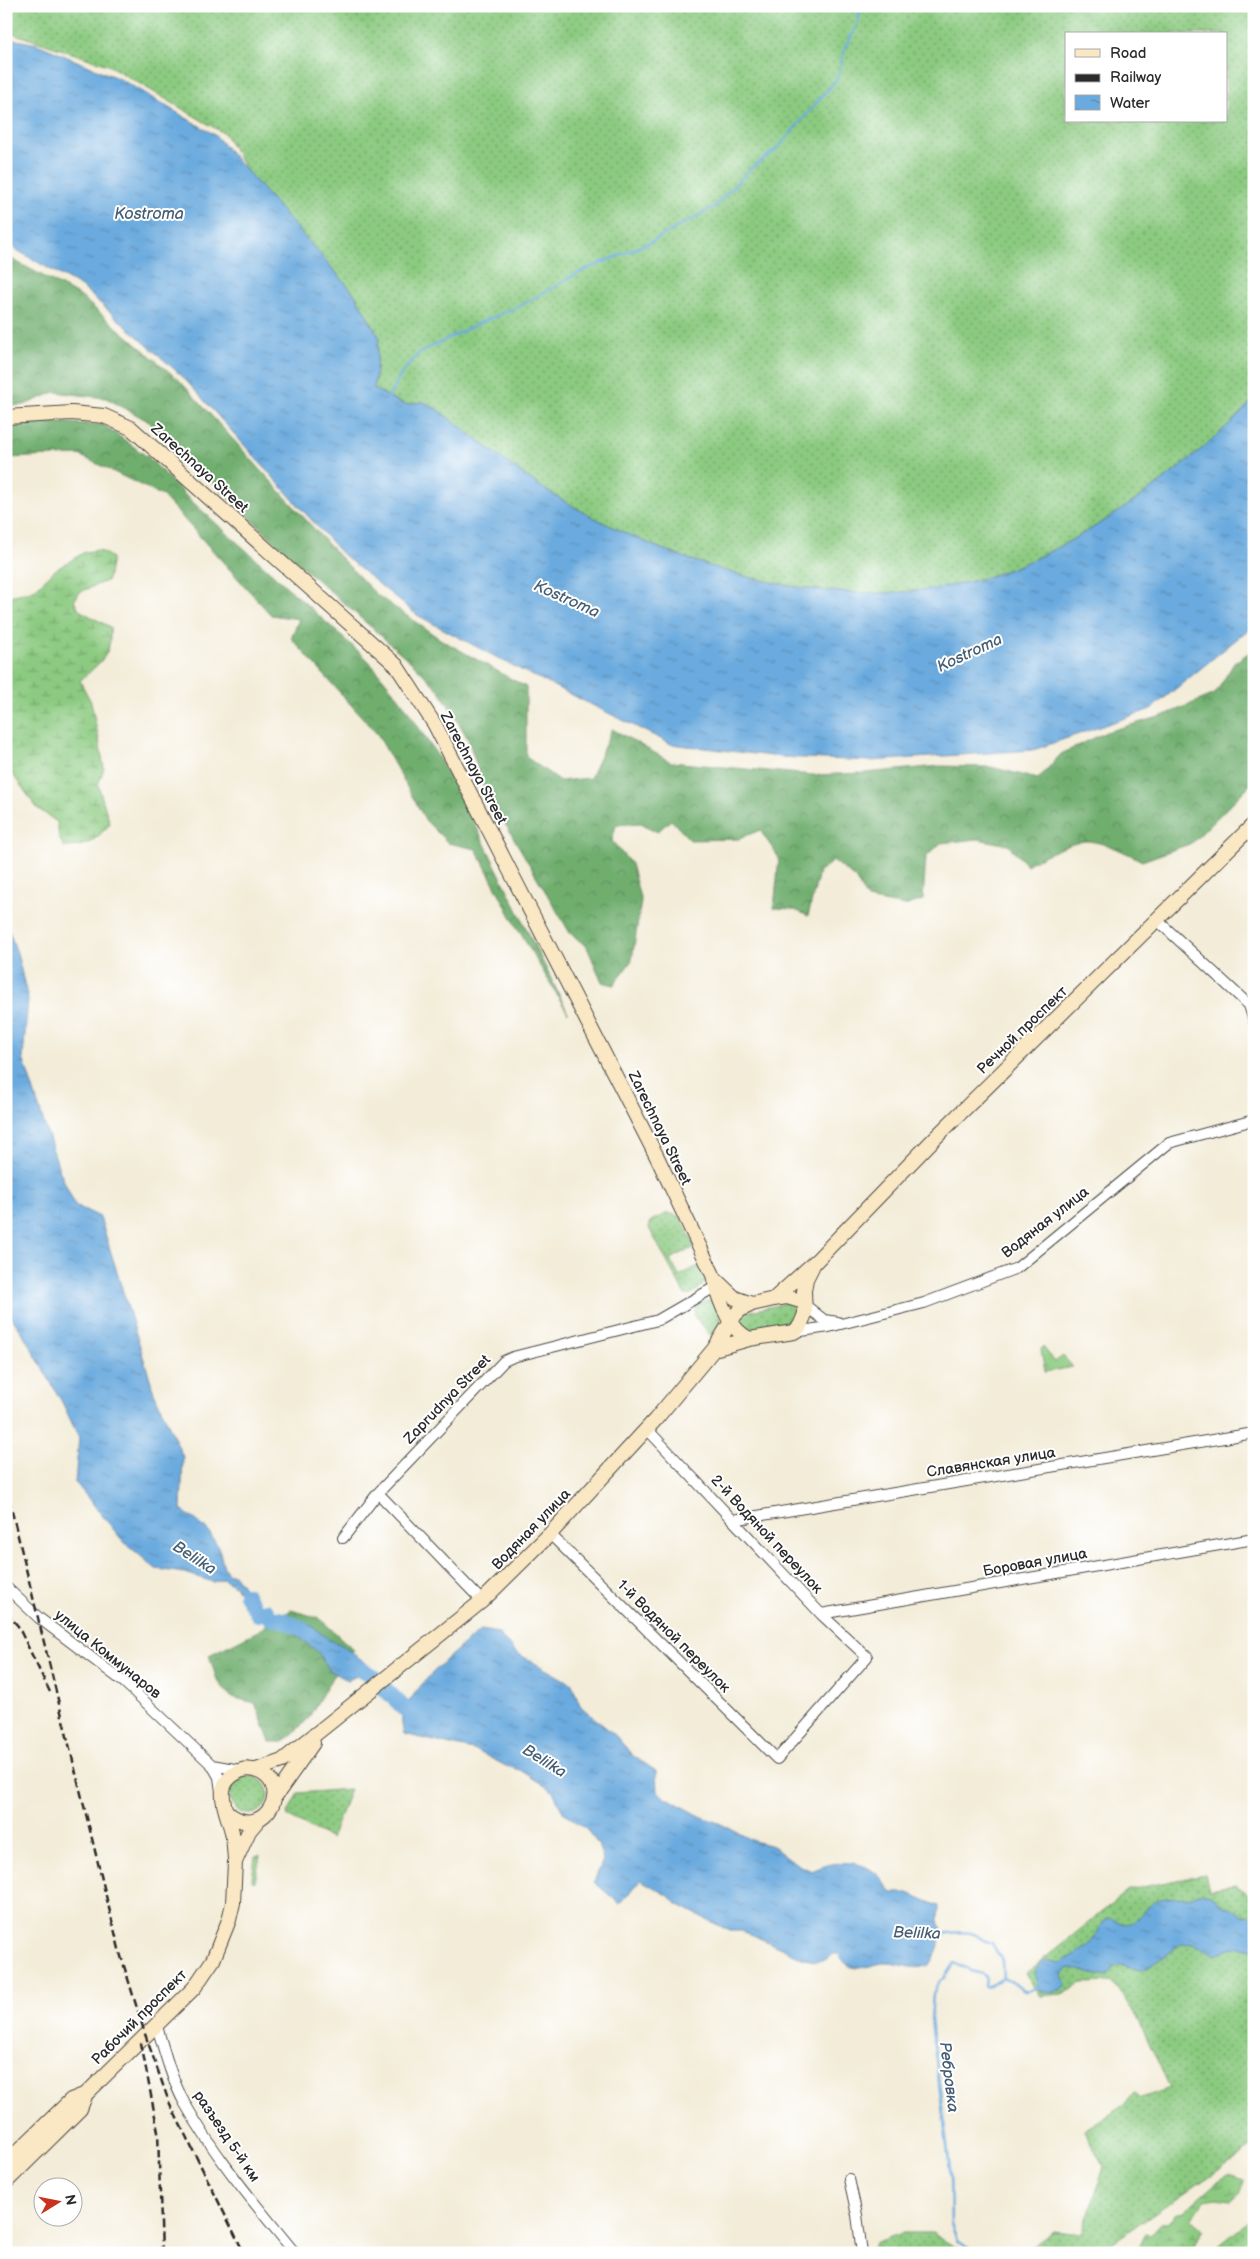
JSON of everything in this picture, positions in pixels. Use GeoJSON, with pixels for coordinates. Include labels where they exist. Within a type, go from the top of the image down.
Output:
{"type":"FeatureCollection","features":[{"type":"Feature","properties":{"kind":"street","name":"Zarechnaya Street"},"geometry":{"type":"LineString","coordinates":[[6,417],[72,413],[104,416],[131,428],[396,665],[440,734],[666,1176],[731,1322]]}},
{"type":"Feature","properties":{"kind":"street","name":"Речной проспект"},"geometry":{"type":"LineString","coordinates":[[816,1261],[934,1139],[1254,824]]}},
{"type":"Feature","properties":{"kind":"street"},"geometry":{"type":"LineString","coordinates":[[1157,920],[1249,1005],[1252,1009],[1254,1021]]}},
{"type":"Feature","properties":{"kind":"street","name":"Водяная улица"},"geometry":{"type":"LineString","coordinates":[[794,1332],[829,1327],[842,1322],[886,1314],[924,1303],[1016,1268],[1169,1143],[1254,1120]]}},
{"type":"Feature","properties":{"kind":"street"},"geometry":{"type":"LineString","coordinates":[[774,1298],[816,1261]]}},
{"type":"Feature","properties":{"kind":"street"},"geometry":{"type":"LineString","coordinates":[[714,1349],[749,1339],[794,1332],[803,1321],[806,1279],[816,1261]]}},
{"type":"Feature","properties":{"kind":"street"},"geometry":{"type":"LineString","coordinates":[[714,1281],[735,1298],[752,1304],[774,1298],[787,1297],[804,1304],[824,1320],[842,1322]]}},
{"type":"Feature","properties":{"kind":"street","name":"Zaprudnya Street"},"geometry":{"type":"LineString","coordinates":[[343,1538],[378,1493],[504,1361],[658,1320],[714,1281]]}},
{"type":"Feature","properties":{"kind":"street","name":"Водяная улица"},"geometry":{"type":"LineString","coordinates":[[324,1729],[389,1674],[482,1601],[550,1534],[647,1429],[714,1349],[740,1310],[752,1304]]}},
{"type":"Feature","properties":{"kind":"street"},"geometry":{"type":"LineString","coordinates":[[731,1322],[735,1330],[749,1339]]}},
{"type":"Feature","properties":{"kind":"street","name":"2-й Водяной переулок"},"geometry":{"type":"LineString","coordinates":[[647,1429],[821,1614],[867,1656]]}},
{"type":"Feature","properties":{"kind":"street","name":"Славянская улица"},"geometry":{"type":"LineString","coordinates":[[733,1520],[1254,1433]]}},
{"type":"Feature","properties":{"kind":"street"},"geometry":{"type":"LineString","coordinates":[[378,1493],[482,1601]]}},
{"type":"Feature","properties":{"kind":"street","name":"1-й Водяной переулок"},"geometry":{"type":"LineString","coordinates":[[550,1534],[777,1758],[867,1656]]}},
{"type":"Feature","properties":{"kind":"street","name":"Боровая улица"},"geometry":{"type":"LineString","coordinates":[[821,1614],[1254,1539]]}},
{"type":"Feature","properties":{"kind":"street","name":"улица Коммунаров"},"geometry":{"type":"LineString","coordinates":[[6,1587],[39,1618],[125,1683],[212,1765]]}},
{"type":"Feature","properties":{"kind":"street"},"geometry":{"type":"LineString","coordinates":[[212,1765],[240,1770],[256,1770],[282,1761],[324,1729]]}},
{"type":"Feature","properties":{"kind":"street"},"geometry":{"type":"LineString","coordinates":[[226,1811],[239,1820],[248,1822],[258,1820],[268,1812],[274,1798],[324,1729]]}},
{"type":"Feature","properties":{"kind":"street"},"geometry":{"type":"LineString","coordinates":[[212,1765],[218,1777],[232,1834],[235,1862]]}},
{"type":"Feature","properties":{"kind":"street"},"geometry":{"type":"LineString","coordinates":[[222,1794],[226,1781],[240,1770]]}},
{"type":"Feature","properties":{"kind":"street"},"geometry":{"type":"LineString","coordinates":[[256,1770],[268,1778],[274,1792],[274,1798]]}},
{"type":"Feature","properties":{"kind":"street","name":"Рабочий проспект"},"geometry":{"type":"LineString","coordinates":[[6,2182],[80,2109],[86,2094],[156,2023],[194,1988],[221,1945],[233,1903],[235,1862],[246,1836],[258,1820]]}},
{"type":"Feature","properties":{"kind":"street","name":"разъезд 5-й км"},"geometry":{"type":"LineString","coordinates":[[156,2023],[170,2069],[184,2101],[218,2156],[295,2253]]}},
{"type":"Feature","properties":{"kind":"street","name":"Рабочий проспект"},"geometry":{"type":"LineString","coordinates":[[6,2163],[71,2100],[86,2094]]}},
{"type":"Feature","properties":{"kind":"street"},"geometry":{"type":"LineString","coordinates":[[849,2179],[857,2215],[862,2253]]}},
{"type":"Feature","properties":{"kind":"green space"},"geometry":{"type":"Polygon","coordinates":[[[6,6],[1254,6],[1254,399],[1193,456],[1157,485],[1119,511],[1079,536],[1039,557],[999,573],[960,584],[909,592],[857,593],[805,588],[754,578],[703,564],[654,546],[562,500],[528,478],[429,404],[422,402],[405,405],[374,389],[379,337],[354,293],[248,173],[225,134],[108,65],[6,31],[6,6]]]}},
{"type":"Feature","properties":{"kind":"green space"},"geometry":{"type":"Polygon","coordinates":[[[6,256],[80,296],[180,381],[338,555],[377,595],[440,639],[526,687],[526,757],[560,781],[590,778],[612,729],[671,762],[812,775],[865,773],[939,766],[991,767],[1038,779],[1061,754],[1106,732],[1162,716],[1215,694],[1234,663],[1254,649],[1254,781],[1192,843],[1142,861],[1109,846],[1088,841],[1066,846],[1027,865],[1008,845],[978,839],[941,843],[926,857],[923,900],[905,906],[867,899],[855,878],[833,861],[819,872],[808,916],[793,909],[774,908],[779,858],[760,830],[739,839],[690,840],[671,820],[657,832],[641,823],[616,825],[612,841],[631,864],[641,901],[632,960],[614,985],[602,982],[587,947],[570,933],[484,788],[468,739],[440,691],[412,663],[283,550],[148,421],[106,398],[55,392],[24,405],[6,406],[6,256]]]}},
{"type":"Feature","properties":{"kind":"green space"},"geometry":{"type":"Polygon","coordinates":[[[50,422],[104,425],[149,458],[188,498],[367,659],[400,699],[437,755],[478,830],[568,1013],[516,926],[476,849],[448,843],[426,821],[378,735],[291,638],[299,619],[271,615],[163,496],[79,455],[6,458],[6,426],[50,422]]]}},
{"type":"Feature","properties":{"kind":"green space"},"geometry":{"type":"Polygon","coordinates":[[[99,550],[112,558],[108,580],[80,592],[74,601],[79,610],[110,627],[107,652],[99,663],[80,681],[91,702],[99,740],[104,768],[98,785],[110,824],[90,842],[79,846],[64,847],[59,838],[57,822],[37,808],[6,765],[6,597],[34,590],[55,570],[85,552],[99,550]]]}},
{"type":"Feature","properties":{"kind":"green space"},"geometry":{"type":"Polygon","coordinates":[[[668,1213],[681,1217],[695,1247],[670,1259],[679,1276],[698,1266],[705,1272],[707,1278],[698,1290],[689,1295],[685,1295],[649,1228],[651,1221],[668,1213]]]}},
{"type":"Feature","properties":{"kind":"green space"},"geometry":{"type":"Polygon","coordinates":[[[709,1300],[715,1302],[721,1320],[719,1328],[712,1337],[694,1316],[696,1305],[709,1300]]]}},
{"type":"Feature","properties":{"kind":"green space"},"geometry":{"type":"Polygon","coordinates":[[[791,1302],[800,1310],[794,1324],[768,1330],[750,1331],[743,1328],[740,1322],[742,1313],[791,1302]]]}},
{"type":"Feature","properties":{"kind":"green space"},"geometry":{"type":"Polygon","coordinates":[[[1043,1347],[1055,1362],[1063,1356],[1073,1367],[1045,1372],[1041,1349],[1043,1347]]]}},
{"type":"Feature","properties":{"kind":"green space"},"geometry":{"type":"Polygon","coordinates":[[[291,1610],[319,1618],[354,1650],[328,1684],[308,1719],[284,1742],[270,1742],[255,1703],[231,1697],[217,1680],[209,1655],[256,1632],[291,1610]]]}},
{"type":"Feature","properties":{"kind":"green space"},"geometry":{"type":"Polygon","coordinates":[[[249,1776],[263,1781],[268,1795],[263,1809],[249,1814],[235,1809],[230,1795],[235,1781],[249,1776]]]}},
{"type":"Feature","properties":{"kind":"green space"},"geometry":{"type":"Polygon","coordinates":[[[350,1789],[331,1839],[287,1816],[298,1793],[350,1789]]]}},
{"type":"Feature","properties":{"kind":"green space"},"geometry":{"type":"Polygon","coordinates":[[[260,1856],[255,1881],[253,1882],[255,1857],[260,1856]]]}},
{"type":"Feature","properties":{"kind":"green space"},"geometry":{"type":"Polygon","coordinates":[[[1205,1874],[1209,1889],[1236,1885],[1250,1895],[1254,1894],[1254,2146],[1097,2253],[1039,2253],[1032,2247],[1053,2231],[1082,2234],[1104,2167],[1084,2130],[1124,2105],[1134,2092],[1141,2098],[1170,2088],[1137,2017],[1113,1982],[1081,1983],[1061,1994],[1040,1996],[1025,1974],[1129,1890],[1205,1874]]]}},
{"type":"Feature","properties":{"kind":"green space"},"geometry":{"type":"Polygon","coordinates":[[[1227,2176],[1244,2181],[1241,2193],[1231,2200],[1216,2198],[1204,2200],[1191,2220],[1204,2229],[1191,2248],[1176,2253],[1155,2249],[1144,2253],[1127,2253],[1137,2250],[1145,2233],[1151,2234],[1161,2223],[1169,2223],[1175,2214],[1183,2211],[1216,2182],[1227,2176]]]}},
{"type":"Feature","properties":{"kind":"green space"},"geometry":{"type":"Polygon","coordinates":[[[1254,2217],[1254,2253],[1210,2253],[1254,2217]]]}},
{"type":"Feature","properties":{"kind":"green space"},"geometry":{"type":"Polygon","coordinates":[[[901,2233],[932,2233],[965,2253],[871,2253],[875,2243],[901,2233]]]}},
{"type":"Feature","properties":{"kind":"water","name":"Kostroma"},"geometry":{"type":"Polygon","coordinates":[[[6,38],[37,44],[122,80],[215,135],[354,293],[379,337],[374,389],[404,405],[422,402],[429,404],[528,478],[562,500],[654,546],[703,564],[754,578],[805,588],[857,593],[909,592],[960,584],[999,573],[1039,557],[1079,536],[1119,511],[1157,485],[1193,456],[1254,399],[1254,625],[1151,709],[1033,750],[871,761],[780,757],[671,744],[507,663],[417,615],[342,554],[182,376],[83,288],[6,244],[6,38]]]}},
{"type":"Feature","properties":{"kind":"water"},"geometry":{"type":"Polygon","coordinates":[[[6,923],[17,953],[28,999],[23,1058],[60,1172],[75,1205],[100,1217],[155,1395],[183,1457],[181,1510],[198,1522],[211,1536],[219,1549],[225,1569],[229,1574],[234,1574],[253,1599],[258,1614],[251,1612],[235,1586],[223,1579],[213,1582],[185,1573],[156,1569],[123,1541],[75,1482],[79,1438],[62,1402],[22,1332],[6,1310],[6,923]]]}},
{"type":"Feature","properties":{"kind":"water"},"geometry":{"type":"Polygon","coordinates":[[[283,1620],[309,1624],[329,1640],[340,1644],[366,1663],[374,1673],[372,1676],[361,1674],[348,1680],[330,1671],[318,1652],[294,1633],[283,1620]]]}},
{"type":"Feature","properties":{"kind":"water"},"geometry":{"type":"Polygon","coordinates":[[[481,1630],[498,1633],[515,1652],[572,1684],[580,1705],[616,1736],[632,1755],[656,1771],[657,1790],[666,1799],[754,1841],[773,1846],[798,1865],[812,1871],[838,1863],[865,1866],[881,1879],[892,1893],[908,1893],[939,1906],[938,1921],[943,1933],[937,1951],[929,1965],[918,1968],[883,1963],[857,1968],[847,1964],[838,1954],[833,1954],[825,1960],[804,1959],[753,1935],[741,1931],[730,1931],[675,1903],[669,1896],[641,1880],[620,1904],[594,1882],[603,1860],[598,1844],[586,1829],[563,1812],[553,1791],[520,1770],[506,1766],[477,1751],[404,1734],[402,1719],[413,1696],[435,1670],[481,1630]]]}},
{"type":"Feature","properties":{"kind":"water"},"geometry":{"type":"Polygon","coordinates":[[[1197,1894],[1210,1895],[1224,1905],[1236,1910],[1241,1916],[1249,1915],[1254,1919],[1254,1950],[1233,1947],[1215,1954],[1193,1943],[1182,1944],[1149,1967],[1140,1970],[1120,1965],[1115,1966],[1108,1976],[1069,1968],[1062,1976],[1066,1984],[1058,1991],[1040,1991],[1036,1985],[1035,1973],[1037,1967],[1044,1960],[1060,1963],[1089,1946],[1105,1920],[1111,1918],[1120,1923],[1130,1923],[1158,1900],[1197,1894]]]}},
{"type":"Feature","properties":{"kind":"waterway"},"geometry":{"type":"LineString","coordinates":[[388,398],[403,371],[419,353],[475,325],[522,305],[580,272],[651,242],[715,206],[751,168],[777,149],[836,80],[844,50],[858,23],[859,6]]}},
{"type":"Feature","properties":{"kind":"waterway","name":"Belilka"},"geometry":{"type":"LineString","coordinates":[[246,1595],[258,1614],[266,1611],[270,1618],[283,1620],[303,1629]]}},
{"type":"Feature","properties":{"kind":"waterway","name":"Belilka"},"geometry":{"type":"LineString","coordinates":[[353,1664],[372,1676],[405,1709],[426,1713]]}},
{"type":"Feature","properties":{"kind":"waterway","name":"Belilka"},"geometry":{"type":"LineString","coordinates":[[940,1934],[966,1932],[977,1935],[985,1941],[992,1943],[1002,1961],[1003,1978],[1005,1980],[1014,1983],[1025,1991],[1038,1986]]}},
{"type":"Feature","properties":{"kind":"waterway","name":"Ребровка"},"geometry":{"type":"LineString","coordinates":[[977,2253],[958,2242],[951,2224],[950,2169],[931,2020],[933,1994],[938,1983],[944,1978],[954,1963],[970,1971],[983,1974],[986,1977],[985,1986],[987,1988],[1003,1978]]}},
{"type":"Feature","properties":{"kind":"railway"},"geometry":{"type":"LineString","coordinates":[[6,1487],[120,1953],[145,2034],[169,2102],[244,2253]]}},
{"type":"Feature","properties":{"kind":"railway"},"geometry":{"type":"LineString","coordinates":[[6,1612],[18,1626],[50,1692]]}},
{"type":"Feature","properties":{"kind":"railway"},"geometry":{"type":"LineString","coordinates":[[141,2043],[158,2132],[162,2253]]}}]}
